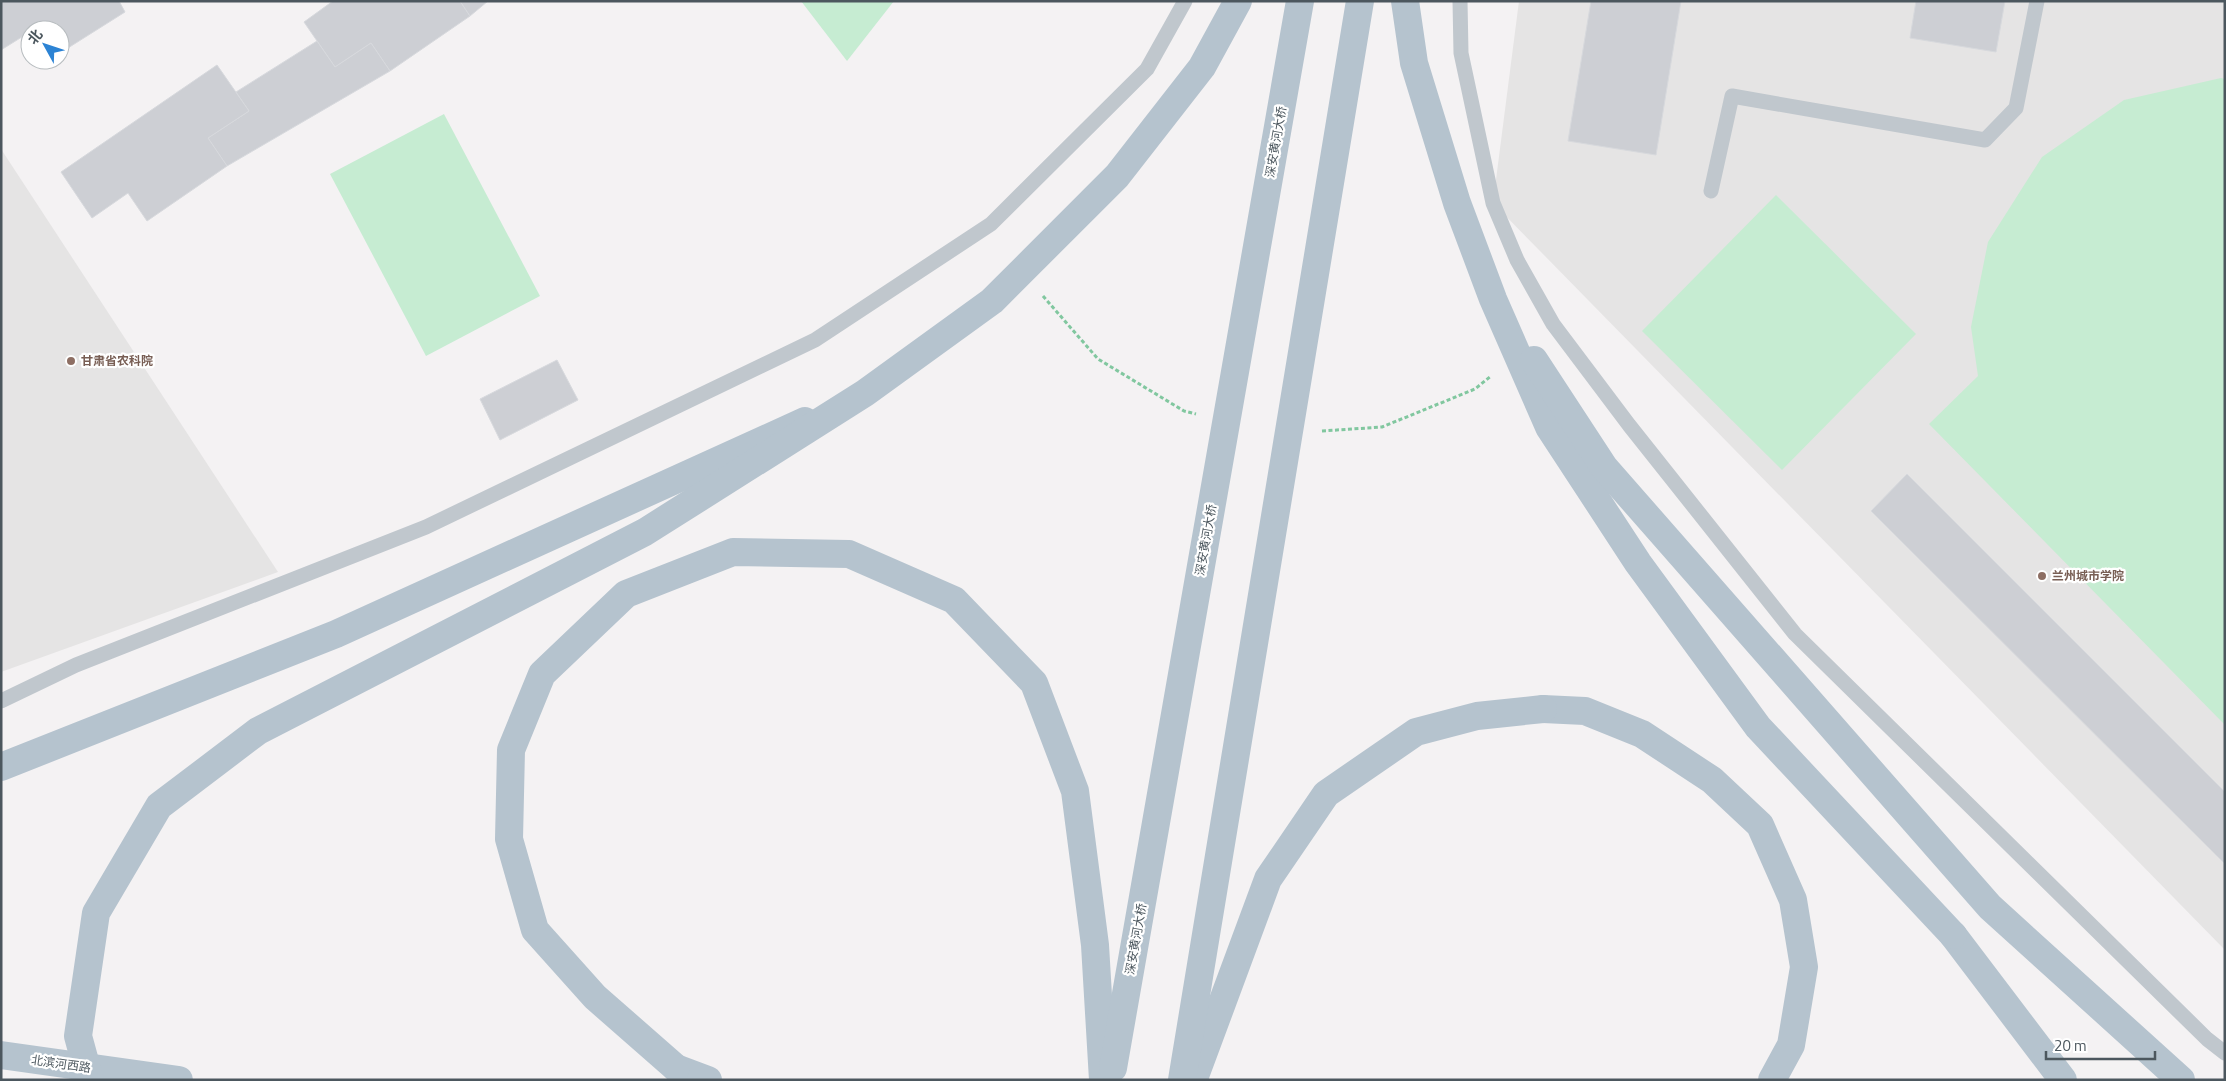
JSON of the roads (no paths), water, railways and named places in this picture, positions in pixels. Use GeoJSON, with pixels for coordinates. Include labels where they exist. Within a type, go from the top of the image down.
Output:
{"type":"FeatureCollection","features":[{"type":"Feature","properties":{"kind":"main road"},"geometry":{"type":"LineString","coordinates":[[90,1080],[78,1036],[96,913],[159,806],[258,731],[645,532],[865,393],[992,301],[1117,176],[1202,67],[1238,1]]}},
{"type":"Feature","properties":{"kind":"main road","name":"深安黄河大桥"},"geometry":{"type":"LineString","coordinates":[[1111,1080],[1300,1]]}},
{"type":"Feature","properties":{"kind":"main road"},"geometry":{"type":"LineString","coordinates":[[1182,1080],[1360,1]]}},
{"type":"Feature","properties":{"kind":"main road"},"geometry":{"type":"LineString","coordinates":[[1405,1],[1414,64],[1457,203],[1493,299],[1549,427],[1638,562],[1752,719],[1953,935],[2062,1080]]}},
{"type":"Feature","properties":{"kind":"main road"},"geometry":{"type":"LineString","coordinates":[[1493,299],[1604,467],[1990,907],[2181,1080]]}},
{"type":"Feature","properties":{"kind":"main road"},"geometry":{"type":"LineString","coordinates":[[1,767],[336,634],[865,393]]}},
{"type":"Feature","properties":{"kind":"main road"},"geometry":{"type":"LineString","coordinates":[[708,1080],[676,1068],[595,997],[535,930],[509,840],[511,750],[542,674],[626,594],[733,552],[849,554],[954,600],[1034,683],[1075,791],[1095,945],[1103,1080]]}},
{"type":"Feature","properties":{"kind":"main road"},"geometry":{"type":"LineString","coordinates":[[1193,1080],[1268,878],[1326,794],[1416,732],[1477,716],[1543,709],[1585,711],[1642,734],[1712,780],[1760,825],[1793,900],[1804,967],[1791,1044],[1772,1080]]}},
{"type":"Feature","properties":{"kind":"main road","name":"北滨河西路"},"geometry":{"type":"LineString","coordinates":[[1,1056],[179,1080]]}},
{"type":"Feature","properties":{"kind":"lane"},"geometry":{"type":"LineString","coordinates":[[1,701],[76,665],[426,527],[815,340],[991,224],[1147,69],[1185,1]]}},
{"type":"Feature","properties":{"kind":"lane"},"geometry":{"type":"LineString","coordinates":[[1460,1],[1461,53],[1493,203],[1517,260],[1553,324],[1629,425],[1795,634],[2207,1039],[2225,1053]]}},
{"type":"Feature","properties":{"kind":"lane"},"geometry":{"type":"LineString","coordinates":[[1711,191],[1732,96],[1985,140],[2016,108],[2037,1]]}},
{"type":"Feature","properties":{"kind":"place","name":"甘肃省农科院"},"geometry":{"type":"Point","coordinates":[71,361]}},
{"type":"Feature","properties":{"kind":"place","name":"兰州城市学院"},"geometry":{"type":"Point","coordinates":[2042,576]}}]}
